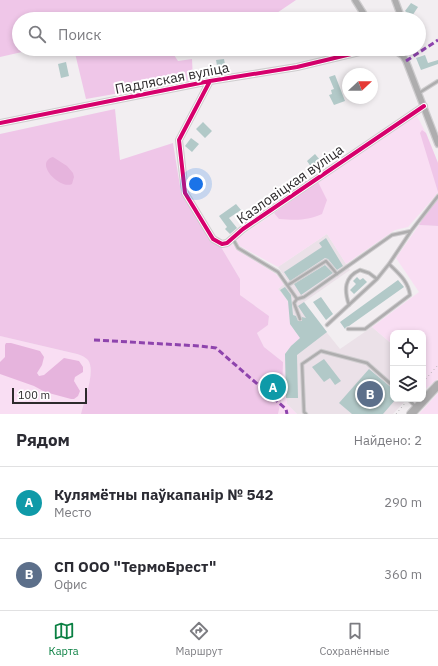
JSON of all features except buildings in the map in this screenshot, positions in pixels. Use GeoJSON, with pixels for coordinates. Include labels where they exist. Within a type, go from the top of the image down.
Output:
{"type":"FeatureCollection","features":[{"type":"Feature","properties":{"kind":"main road"},"geometry":{"type":"LineString","coordinates":[[414,411],[438,385]]}},
{"type":"Feature","properties":{"kind":"street"},"geometry":{"type":"LineString","coordinates":[[355,0],[362,12]]}},
{"type":"Feature","properties":{"kind":"street"},"geometry":{"type":"LineString","coordinates":[[395,0],[399,12]]}},
{"type":"Feature","properties":{"kind":"street","name":"Падляская вуліца"},"geometry":{"type":"LineString","coordinates":[[0,124],[210,81],[297,67],[338,56]]}},
{"type":"Feature","properties":{"kind":"street"},"geometry":{"type":"LineString","coordinates":[[404,56],[438,144]]}},
{"type":"Feature","properties":{"kind":"street","name":"Казловіцкая вуліца"},"geometry":{"type":"LineString","coordinates":[[210,81],[179,140],[185,193],[213,240],[222,244],[233,239],[243,229],[424,106]]}},
{"type":"Feature","properties":{"kind":"lane"},"geometry":{"type":"LineString","coordinates":[[419,94],[438,81]]}},
{"type":"Feature","properties":{"kind":"lane"},"geometry":{"type":"LineString","coordinates":[[327,325],[377,279],[438,196]]}},
{"type":"Feature","properties":{"kind":"lane"},"geometry":{"type":"LineString","coordinates":[[300,319],[294,303],[298,298],[304,297],[392,235],[411,231]]}},
{"type":"Feature","properties":{"kind":"lane"},"geometry":{"type":"LineString","coordinates":[[233,239],[238,248],[278,272],[298,298]]}},
{"type":"Feature","properties":{"kind":"lane"},"geometry":{"type":"LineString","coordinates":[[288,285],[326,261],[337,274]]}},
{"type":"Feature","properties":{"kind":"lane"},"geometry":{"type":"LineString","coordinates":[[348,329],[365,329],[410,295],[409,288],[405,281],[389,264]]}},
{"type":"Feature","properties":{"kind":"lane"},"geometry":{"type":"LineString","coordinates":[[349,305],[346,287],[347,280],[352,273],[360,270],[369,273],[377,279]]}},
{"type":"Feature","properties":{"kind":"lane"},"geometry":{"type":"LineString","coordinates":[[306,414],[304,412],[302,364],[321,351],[367,363],[390,383]]}},
{"type":"Feature","properties":{"kind":"lane"},"geometry":{"type":"LineString","coordinates":[[410,402],[414,411]]}},
{"type":"Feature","properties":{"kind":"path"},"geometry":{"type":"LineString","coordinates":[[426,379],[438,365]]}},
{"type":"Feature","properties":{"kind":"path"},"geometry":{"type":"LineString","coordinates":[[396,414],[406,402]]}},
{"type":"Feature","properties":{"kind":"shaded area"},"geometry":{"type":"Polygon","coordinates":[[[0,0],[296,0],[278,12],[12,12],[12,54],[0,57],[0,0]]]}},
{"type":"Feature","properties":{"kind":"shaded area"},"geometry":{"type":"Polygon","coordinates":[[[76,56],[175,56],[178,61],[192,59],[193,80],[86,99],[76,56]]]}},
{"type":"Feature","properties":{"kind":"shaded area"},"geometry":{"type":"Polygon","coordinates":[[[115,109],[120,160],[173,143],[181,192],[210,239],[221,247],[240,279],[240,295],[269,316],[268,325],[257,333],[264,347],[283,362],[282,396],[278,414],[81,414],[87,394],[91,371],[88,360],[77,354],[0,336],[0,134],[115,109]]]}},
{"type":"Feature","properties":{"kind":"shaded area"},"geometry":{"type":"Polygon","coordinates":[[[416,114],[426,133],[438,163],[438,193],[408,227],[395,230],[346,264],[327,234],[278,267],[238,245],[237,239],[416,114]]]}},
{"type":"Feature","properties":{"kind":"shaded area"},"geometry":{"type":"Polygon","coordinates":[[[422,130],[426,133],[438,163],[438,192],[420,133],[422,130]]]}},
{"type":"Feature","properties":{"kind":"shaded area"},"geometry":{"type":"Polygon","coordinates":[[[53,157],[67,166],[73,173],[74,177],[72,184],[67,185],[56,180],[47,170],[46,165],[48,160],[53,157]]]}},
{"type":"Feature","properties":{"kind":"shaded area"},"geometry":{"type":"Polygon","coordinates":[[[318,182],[327,200],[322,214],[301,220],[290,220],[279,219],[274,213],[318,182]]]}},
{"type":"Feature","properties":{"kind":"shaded area"},"geometry":{"type":"Polygon","coordinates":[[[438,199],[438,226],[419,225],[426,213],[438,199]]]}},
{"type":"Feature","properties":{"kind":"shaded area"},"geometry":{"type":"Polygon","coordinates":[[[419,225],[438,226],[438,379],[426,389],[426,330],[390,330],[390,342],[372,327],[419,292],[396,258],[419,225]]]}},
{"type":"Feature","properties":{"kind":"shaded area"},"geometry":{"type":"Polygon","coordinates":[[[327,234],[350,270],[304,302],[317,320],[297,334],[290,324],[289,303],[278,289],[288,281],[278,267],[327,234]]]}},
{"type":"Feature","properties":{"kind":"shaded area"},"geometry":{"type":"Polygon","coordinates":[[[232,244],[238,250],[276,274],[284,284],[278,289],[289,303],[290,324],[297,334],[320,324],[291,346],[285,354],[287,404],[297,414],[278,414],[282,396],[283,362],[264,347],[257,333],[268,325],[269,316],[240,295],[240,279],[221,247],[227,247],[232,244]]]}},
{"type":"Feature","properties":{"kind":"shaded area"},"geometry":{"type":"Polygon","coordinates":[[[320,324],[340,349],[372,327],[390,342],[390,402],[404,402],[393,414],[297,414],[287,404],[285,354],[291,346],[320,324]]]}},
{"type":"Feature","properties":{"kind":"shaded area"},"geometry":{"type":"Polygon","coordinates":[[[0,336],[77,354],[88,360],[91,371],[87,394],[81,414],[0,414],[0,336]]]}},
{"type":"Feature","properties":{"kind":"shaded area"},"geometry":{"type":"Polygon","coordinates":[[[6,343],[40,351],[44,357],[42,365],[37,373],[39,376],[44,375],[64,358],[79,361],[83,367],[83,372],[75,377],[74,381],[80,391],[78,396],[71,399],[45,392],[34,386],[0,374],[0,362],[5,357],[6,343]]]}},
{"type":"Feature","properties":{"kind":"shaded area"},"geometry":{"type":"Polygon","coordinates":[[[438,393],[438,414],[419,414],[438,393]]]}},
{"type":"Feature","properties":{"kind":"marked path"},"geometry":{"type":"LineString","coordinates":[[426,48],[438,40]]}},
{"type":"Feature","properties":{"kind":"marked path"},"geometry":{"type":"LineString","coordinates":[[406,61],[414,56]]}},
{"type":"Feature","properties":{"kind":"marked path"},"geometry":{"type":"LineString","coordinates":[[94,340],[216,348],[286,409],[287,414]]}},
{"type":"Feature","properties":{"kind":"cycle path"},"geometry":{"type":"LineString","coordinates":[[0,123],[210,81],[297,67],[343,56]]}},
{"type":"Feature","properties":{"kind":"cycle path"},"geometry":{"type":"LineString","coordinates":[[210,81],[179,140],[185,193],[213,239],[222,244],[227,243],[243,229],[424,106]]}},
{"type":"Feature","properties":{"kind":"place","name":"Кулямётны паўкапанір № 542"},"geometry":{"type":"Point","coordinates":[273,387]}},
{"type":"Feature","properties":{"kind":"place","name":"СП ООО \"ТермоБрест\""},"geometry":{"type":"Point","coordinates":[370,394]}}]}
